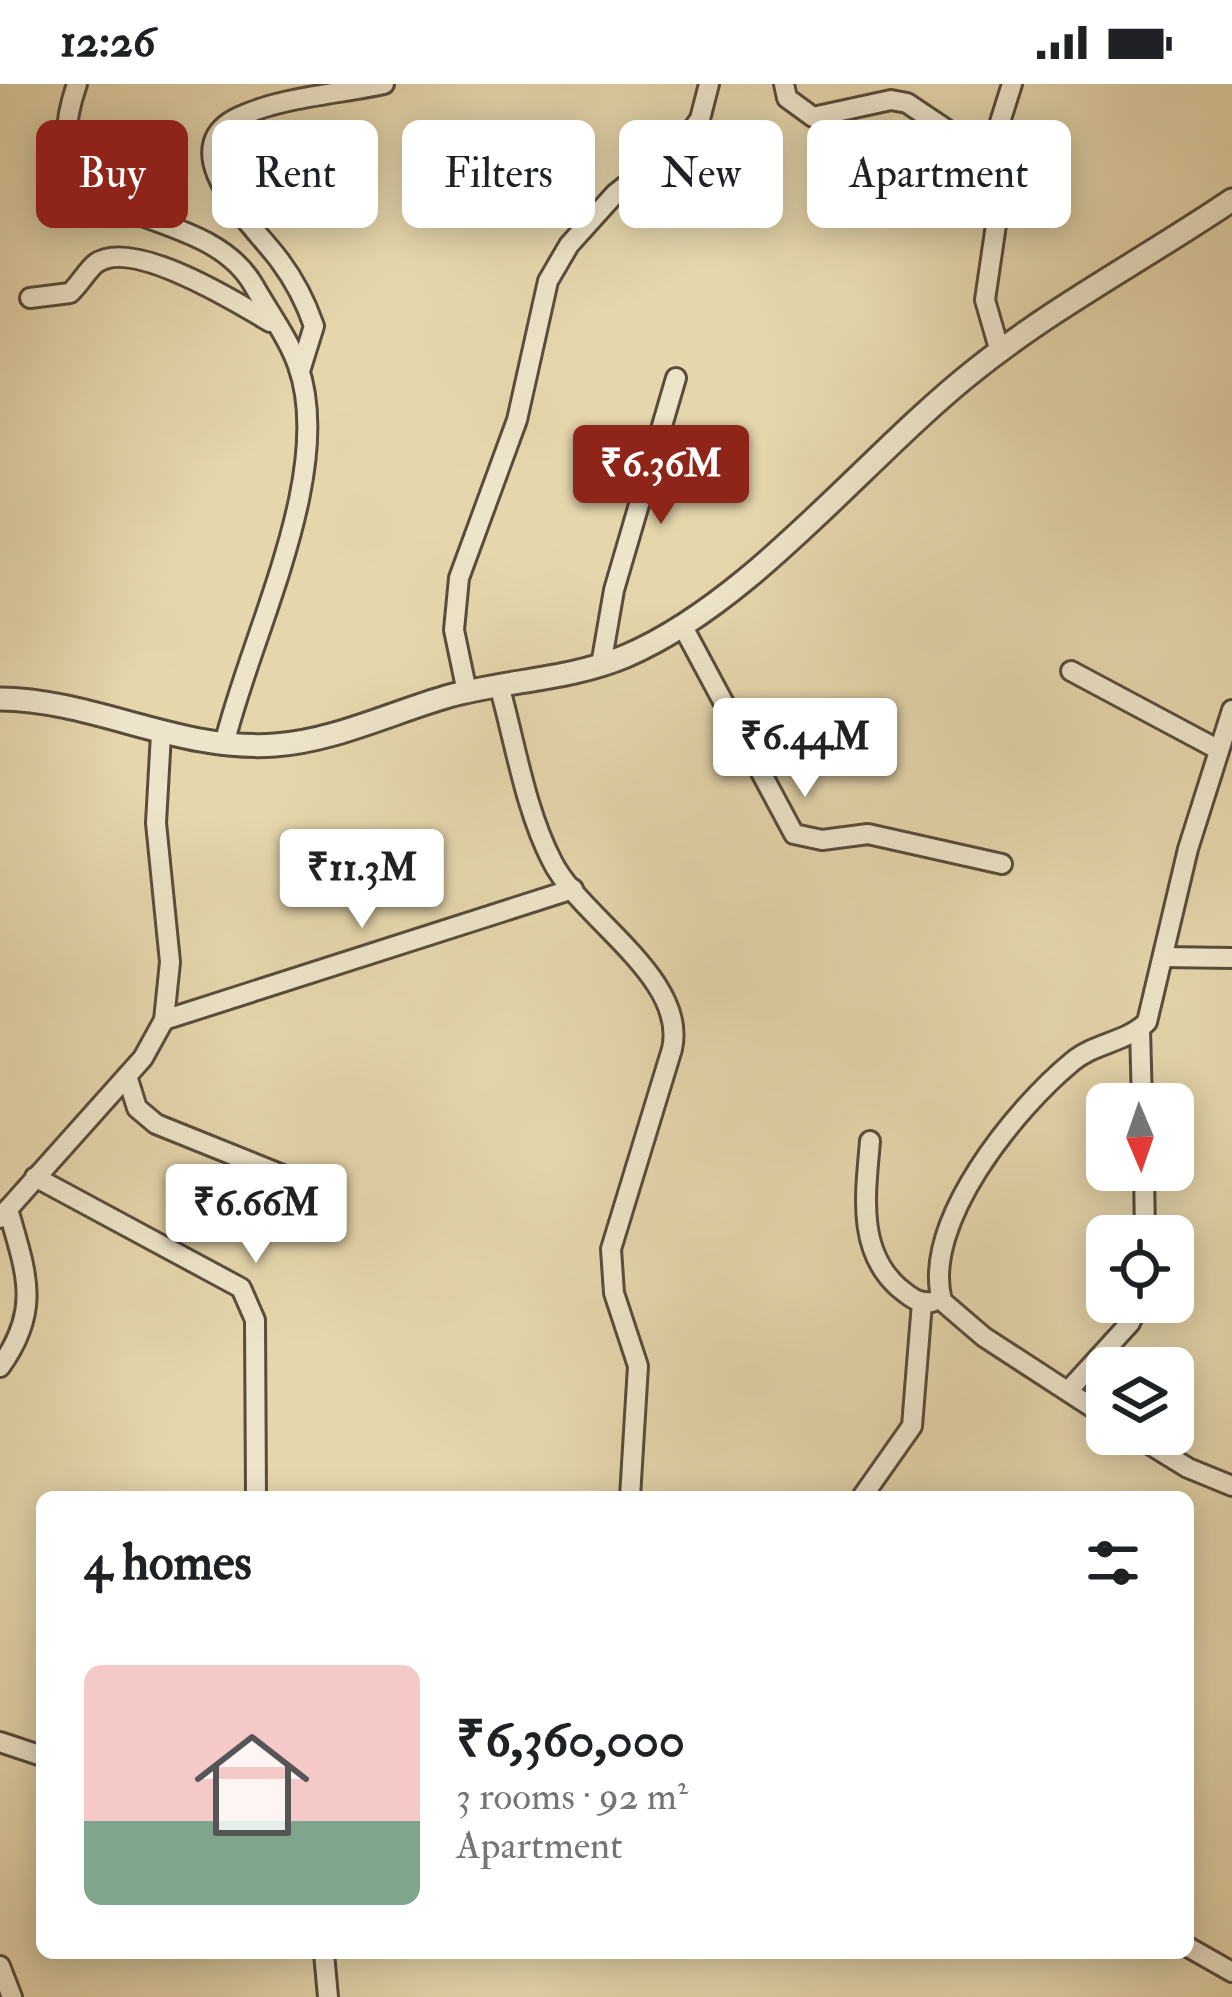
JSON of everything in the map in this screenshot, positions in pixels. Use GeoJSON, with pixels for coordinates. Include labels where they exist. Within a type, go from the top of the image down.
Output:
{"type":"FeatureCollection","features":[{"type":"Feature","properties":{"kind":"street"},"geometry":{"type":"LineString","coordinates":[[77,84],[68,152],[85,190],[124,211],[220,248],[254,285],[300,371],[305,450],[296,516],[224,746]]}},
{"type":"Feature","properties":{"kind":"street"},"geometry":{"type":"LineString","coordinates":[[300,371],[312,341],[311,317],[280,260],[225,197],[215,161],[216,140],[238,117],[384,84]]}},
{"type":"Feature","properties":{"kind":"street"},"geometry":{"type":"LineString","coordinates":[[467,692],[454,631],[459,578],[517,420],[548,281],[569,245],[616,194],[686,138],[700,119],[709,84]]}},
{"type":"Feature","properties":{"kind":"street"},"geometry":{"type":"LineString","coordinates":[[784,84],[787,98],[813,117],[891,100],[907,103],[932,120]]}},
{"type":"Feature","properties":{"kind":"street"},"geometry":{"type":"LineString","coordinates":[[1003,120],[1012,84]]}},
{"type":"Feature","properties":{"kind":"street"},"geometry":{"type":"LineString","coordinates":[[0,699],[71,707],[161,734],[224,746],[310,740],[467,692],[601,665],[682,625],[1000,352],[1232,200]]}},
{"type":"Feature","properties":{"kind":"street"},"geometry":{"type":"LineString","coordinates":[[996,228],[985,300],[1000,352]]}},
{"type":"Feature","properties":{"kind":"street"},"geometry":{"type":"LineString","coordinates":[[30,298],[70,293],[94,265],[122,259],[198,280],[274,324]]}},
{"type":"Feature","properties":{"kind":"street"},"geometry":{"type":"LineString","coordinates":[[601,665],[614,590],[676,378]]}},
{"type":"Feature","properties":{"kind":"street"},"geometry":{"type":"LineString","coordinates":[[682,625],[794,834],[822,839],[868,835],[1002,864]]}},
{"type":"Feature","properties":{"kind":"street"},"geometry":{"type":"LineString","coordinates":[[1071,671],[1219,750]]}},
{"type":"Feature","properties":{"kind":"street"},"geometry":{"type":"LineString","coordinates":[[499,685],[549,856],[655,985],[675,1034],[611,1249],[614,1293],[638,1366],[630,1491]]}},
{"type":"Feature","properties":{"kind":"street"},"geometry":{"type":"LineString","coordinates":[[866,1491],[912,1426],[938,1268],[959,1206],[1013,1119],[1073,1060],[1140,1029],[1153,1010],[1162,957],[1232,710]]}},
{"type":"Feature","properties":{"kind":"street"},"geometry":{"type":"LineString","coordinates":[[0,1367],[16,1346],[29,1308],[4,1213],[127,1076],[158,1038],[164,1020],[170,962],[156,823],[161,734]]}},
{"type":"Feature","properties":{"kind":"street"},"geometry":{"type":"LineString","coordinates":[[164,1020],[290,984],[573,889]]}},
{"type":"Feature","properties":{"kind":"street"},"geometry":{"type":"LineString","coordinates":[[1162,957],[1232,958]]}},
{"type":"Feature","properties":{"kind":"street"},"geometry":{"type":"LineString","coordinates":[[1140,1029],[1141,1083]]}},
{"type":"Feature","properties":{"kind":"street"},"geometry":{"type":"LineString","coordinates":[[127,1076],[137,1108],[155,1124],[286,1176]]}},
{"type":"Feature","properties":{"kind":"street"},"geometry":{"type":"LineString","coordinates":[[870,1141],[866,1194],[873,1253],[892,1281],[1086,1403]]}},
{"type":"Feature","properties":{"kind":"street"},"geometry":{"type":"LineString","coordinates":[[35,1177],[241,1288],[255,1320],[256,1491]]}},
{"type":"Feature","properties":{"kind":"street"},"geometry":{"type":"LineString","coordinates":[[1068,1391],[1130,1323]]}},
{"type":"Feature","properties":{"kind":"street"},"geometry":{"type":"LineString","coordinates":[[1167,1455],[1232,1486]]}},
{"type":"Feature","properties":{"kind":"street"},"geometry":{"type":"LineString","coordinates":[[0,1742],[36,1754]]}},
{"type":"Feature","properties":{"kind":"street"},"geometry":{"type":"LineString","coordinates":[[1194,1950],[1232,1972]]}},
{"type":"Feature","properties":{"kind":"street"},"geometry":{"type":"LineString","coordinates":[[325,1959],[328,1997]]}},
{"type":"Feature","properties":{"kind":"street"},"geometry":{"type":"LineString","coordinates":[[0,1966],[11,1997]]}}]}
